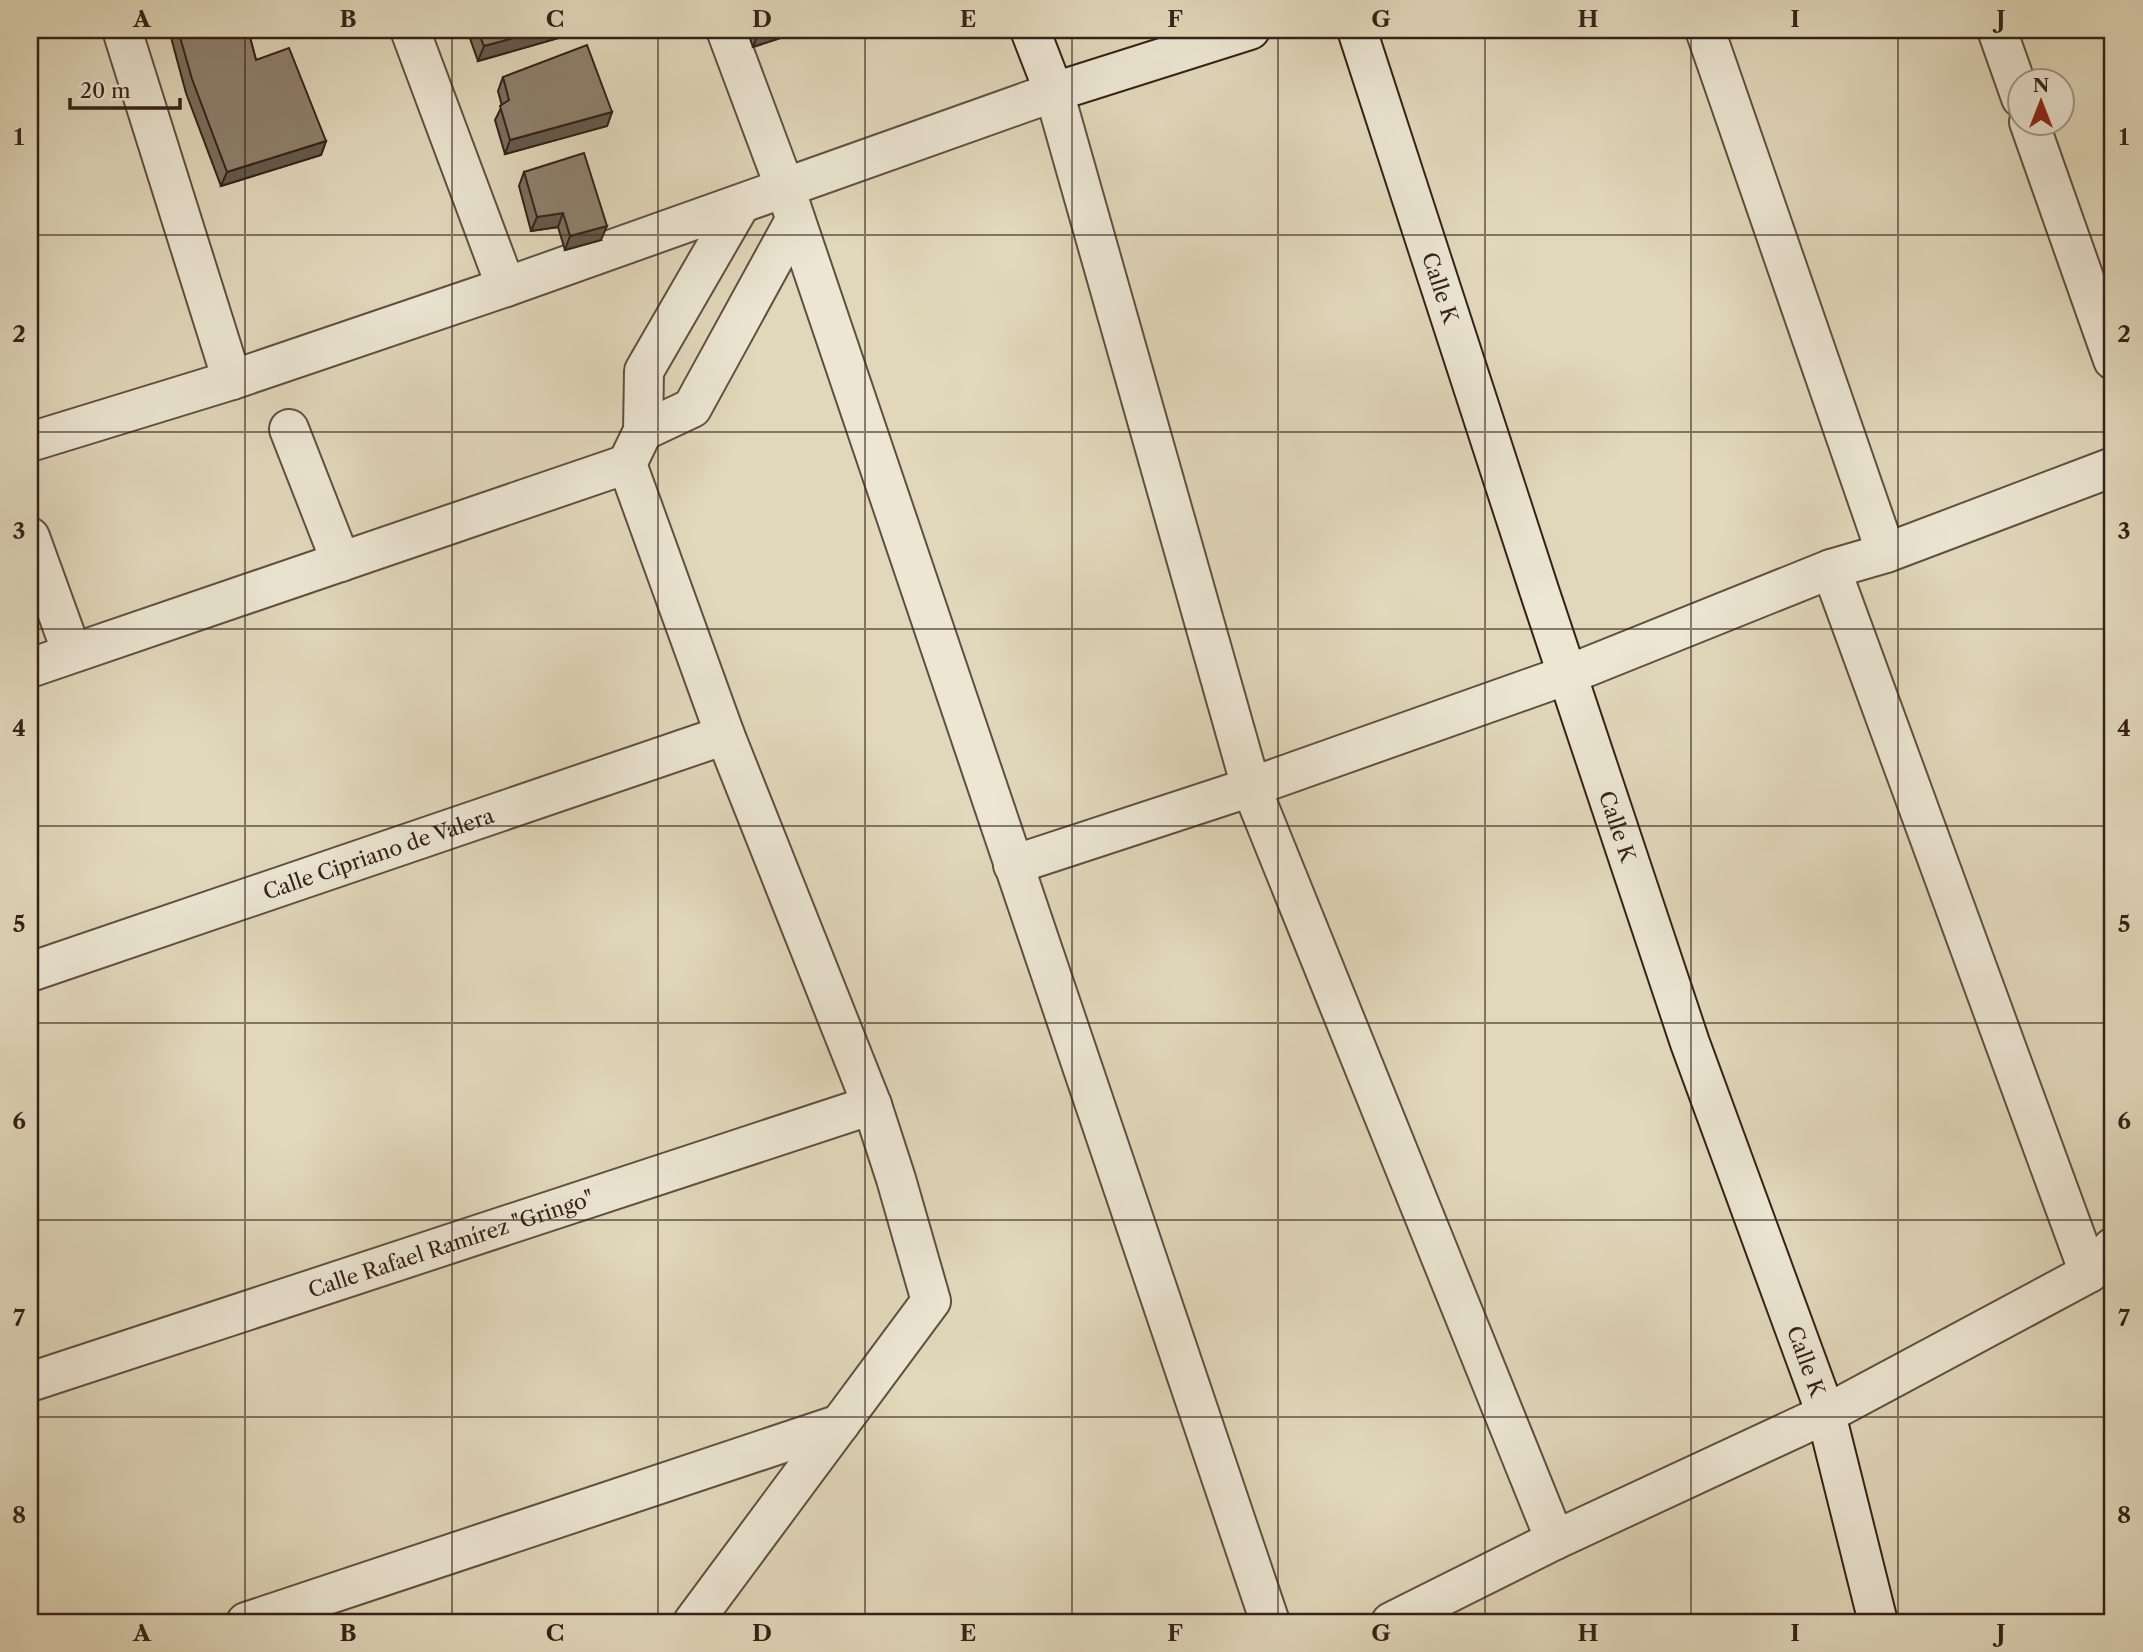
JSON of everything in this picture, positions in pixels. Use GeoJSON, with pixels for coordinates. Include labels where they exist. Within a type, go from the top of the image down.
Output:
{"type":"FeatureCollection","features":[{"type":"Feature","properties":{"kind":"street"},"geometry":{"type":"LineString","coordinates":[[122,30],[232,380]]}},
{"type":"Feature","properties":{"kind":"street"},"geometry":{"type":"LineString","coordinates":[[410,30],[506,287]]}},
{"type":"Feature","properties":{"kind":"street"},"geometry":{"type":"LineString","coordinates":[[726,30],[790,204],[1270,1622]]}},
{"type":"Feature","properties":{"kind":"street"},"geometry":{"type":"LineString","coordinates":[[1030,30],[1054,92],[1251,787],[1555,1540]]}},
{"type":"Feature","properties":{"kind":"street"},"geometry":{"type":"LineString","coordinates":[[30,442],[232,380],[740,205],[790,204],[1054,92],[1250,30]]}},
{"type":"Feature","properties":{"kind":"street","name":"Calle K"},"geometry":{"type":"LineString","coordinates":[[1357,30],[1689,1043],[1826,1414],[1878,1622]]}},
{"type":"Feature","properties":{"kind":"street"},"geometry":{"type":"LineString","coordinates":[[1705,30],[1886,553]]}},
{"type":"Feature","properties":{"kind":"street"},"geometry":{"type":"LineString","coordinates":[[1997,30],[2010,66]]}},
{"type":"Feature","properties":{"kind":"street"},"geometry":{"type":"LineString","coordinates":[[2034,136],[2113,360]]}},
{"type":"Feature","properties":{"kind":"street"},"geometry":{"type":"LineString","coordinates":[[30,668],[341,562],[635,447],[692,408],[790,204]]}},
{"type":"Feature","properties":{"kind":"street"},"geometry":{"type":"LineString","coordinates":[[693,1622],[931,1301],[872,1104],[725,735],[635,447],[644,371],[740,205]]}},
{"type":"Feature","properties":{"kind":"street"},"geometry":{"type":"LineString","coordinates":[[289,429],[341,562]]}},
{"type":"Feature","properties":{"kind":"street"},"geometry":{"type":"LineString","coordinates":[[1013,865],[1251,787],[1567,676],[1831,569],[1886,553],[2113,467]]}},
{"type":"Feature","properties":{"kind":"street"},"geometry":{"type":"LineString","coordinates":[[30,537],[72,653]]}},
{"type":"Feature","properties":{"kind":"street"},"geometry":{"type":"LineString","coordinates":[[1391,1622],[1555,1540],[1826,1414],[2101,1260],[1831,569]]}},
{"type":"Feature","properties":{"kind":"street","name":"Calle Cipriano de Valera"},"geometry":{"type":"LineString","coordinates":[[30,972],[725,735]]}},
{"type":"Feature","properties":{"kind":"street","name":"Calle Rafael Ramírez \"Gringo\""},"geometry":{"type":"LineString","coordinates":[[30,1382],[872,1104]]}},
{"type":"Feature","properties":{"kind":"street"},"geometry":{"type":"LineString","coordinates":[[246,1622],[840,1424]]}},
{"type":"Feature","properties":{"kind":"building"},"geometry":{"type":"Polygon","coordinates":[[[178,30],[248,30],[256,60],[289,48],[326,141],[227,172],[192,79],[178,30]]]}},
{"type":"Feature","properties":{"kind":"building"},"geometry":{"type":"Polygon","coordinates":[[[477,30],[543,30],[484,46],[477,30]]]}},
{"type":"Feature","properties":{"kind":"building"},"geometry":{"type":"Polygon","coordinates":[[[587,45],[612,112],[510,140],[500,106],[509,100],[503,77],[587,45]]]}},
{"type":"Feature","properties":{"kind":"building"},"geometry":{"type":"Polygon","coordinates":[[[584,153],[607,226],[570,236],[563,213],[537,217],[524,172],[584,153]]]}}]}
